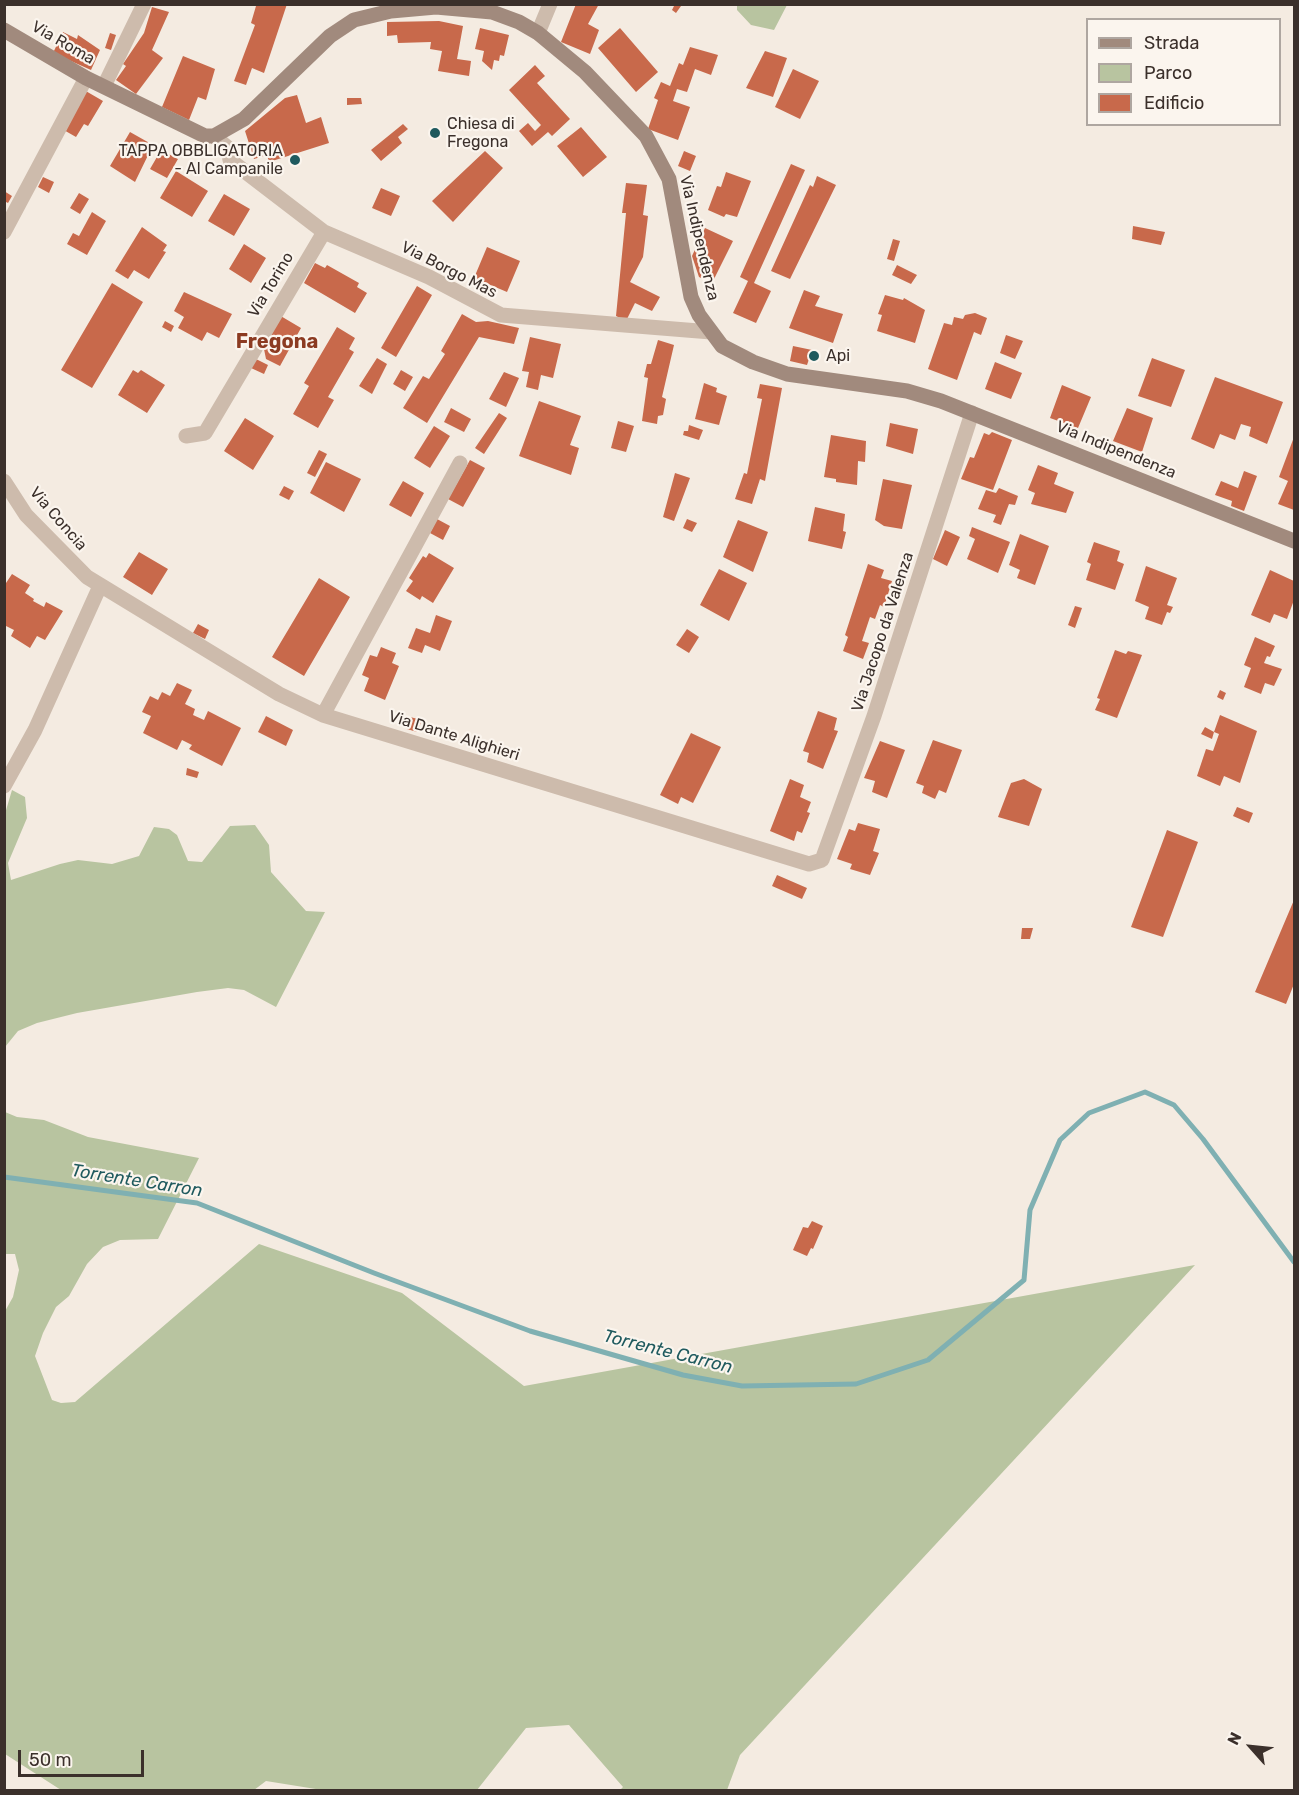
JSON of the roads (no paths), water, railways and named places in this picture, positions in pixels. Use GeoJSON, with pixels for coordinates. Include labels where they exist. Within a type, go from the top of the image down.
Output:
{"type":"FeatureCollection","features":[{"type":"Feature","properties":{"kind":"main road","name":"Via Indipendenza"},"geometry":{"type":"LineString","coordinates":[[214,136],[243,119],[330,36],[354,20],[391,11],[436,7],[492,12],[538,33],[585,72],[646,136],[669,179],[691,297],[711,332],[722,346],[753,362],[788,374],[908,391],[972,412],[1294,541]]}},
{"type":"Feature","properties":{"kind":"main road","name":"Via Roma"},"geometry":{"type":"LineString","coordinates":[[4,30],[86,78],[104,86]]}},
{"type":"Feature","properties":{"kind":"main road"},"geometry":{"type":"LineString","coordinates":[[104,86],[192,132],[214,136]]}},
{"type":"Feature","properties":{"kind":"street"},"geometry":{"type":"LineString","coordinates":[[104,86],[144,4]]}},
{"type":"Feature","properties":{"kind":"street"},"geometry":{"type":"LineString","coordinates":[[538,33],[550,4]]}},
{"type":"Feature","properties":{"kind":"street"},"geometry":{"type":"LineString","coordinates":[[4,231],[86,78]]}},
{"type":"Feature","properties":{"kind":"street","name":"Via Borgo Mas"},"geometry":{"type":"LineString","coordinates":[[214,136],[228,148],[230,160],[324,232],[429,277],[501,315],[711,332]]}},
{"type":"Feature","properties":{"kind":"street","name":"Via Torino"},"geometry":{"type":"LineString","coordinates":[[186,436],[205,433],[324,232]]}},
{"type":"Feature","properties":{"kind":"street","name":"Via Jacopo da Valenza"},"geometry":{"type":"LineString","coordinates":[[822,860],[898,645],[972,412]]}},
{"type":"Feature","properties":{"kind":"street"},"geometry":{"type":"LineString","coordinates":[[322,715],[460,463]]}},
{"type":"Feature","properties":{"kind":"street","name":"Via Concia"},"geometry":{"type":"LineString","coordinates":[[4,481],[26,515],[93,581]]}},
{"type":"Feature","properties":{"kind":"street"},"geometry":{"type":"LineString","coordinates":[[4,786],[35,730],[93,581]]}},
{"type":"Feature","properties":{"kind":"street","name":"Via Dante Alighieri"},"geometry":{"type":"LineString","coordinates":[[93,581],[279,694],[322,715],[809,864],[822,860]]}},
{"type":"Feature","properties":{"kind":"waterway","name":"Torrente Carron"},"geometry":{"type":"LineString","coordinates":[[4,1177],[197,1203],[374,1273],[530,1331],[683,1375],[742,1386],[856,1384],[928,1360],[1024,1280],[1030,1210],[1060,1140],[1089,1113],[1145,1092],[1174,1105],[1203,1139],[1294,1262]]}},
{"type":"Feature","properties":{"kind":"place","name":"Chiesa di Fregona"},"geometry":{"type":"Point","coordinates":[435,133]}},
{"type":"Feature","properties":{"kind":"place","name":"TAPPA OBBLIGATORIA - Al Campanile"},"geometry":{"type":"Point","coordinates":[295,160]}},
{"type":"Feature","properties":{"kind":"place","name":"Api"},"geometry":{"type":"Point","coordinates":[814,356]}},
{"type":"Feature","properties":{"kind":"district","name":"Fregona"},"geometry":{"type":"Point","coordinates":[277,342]}}]}
